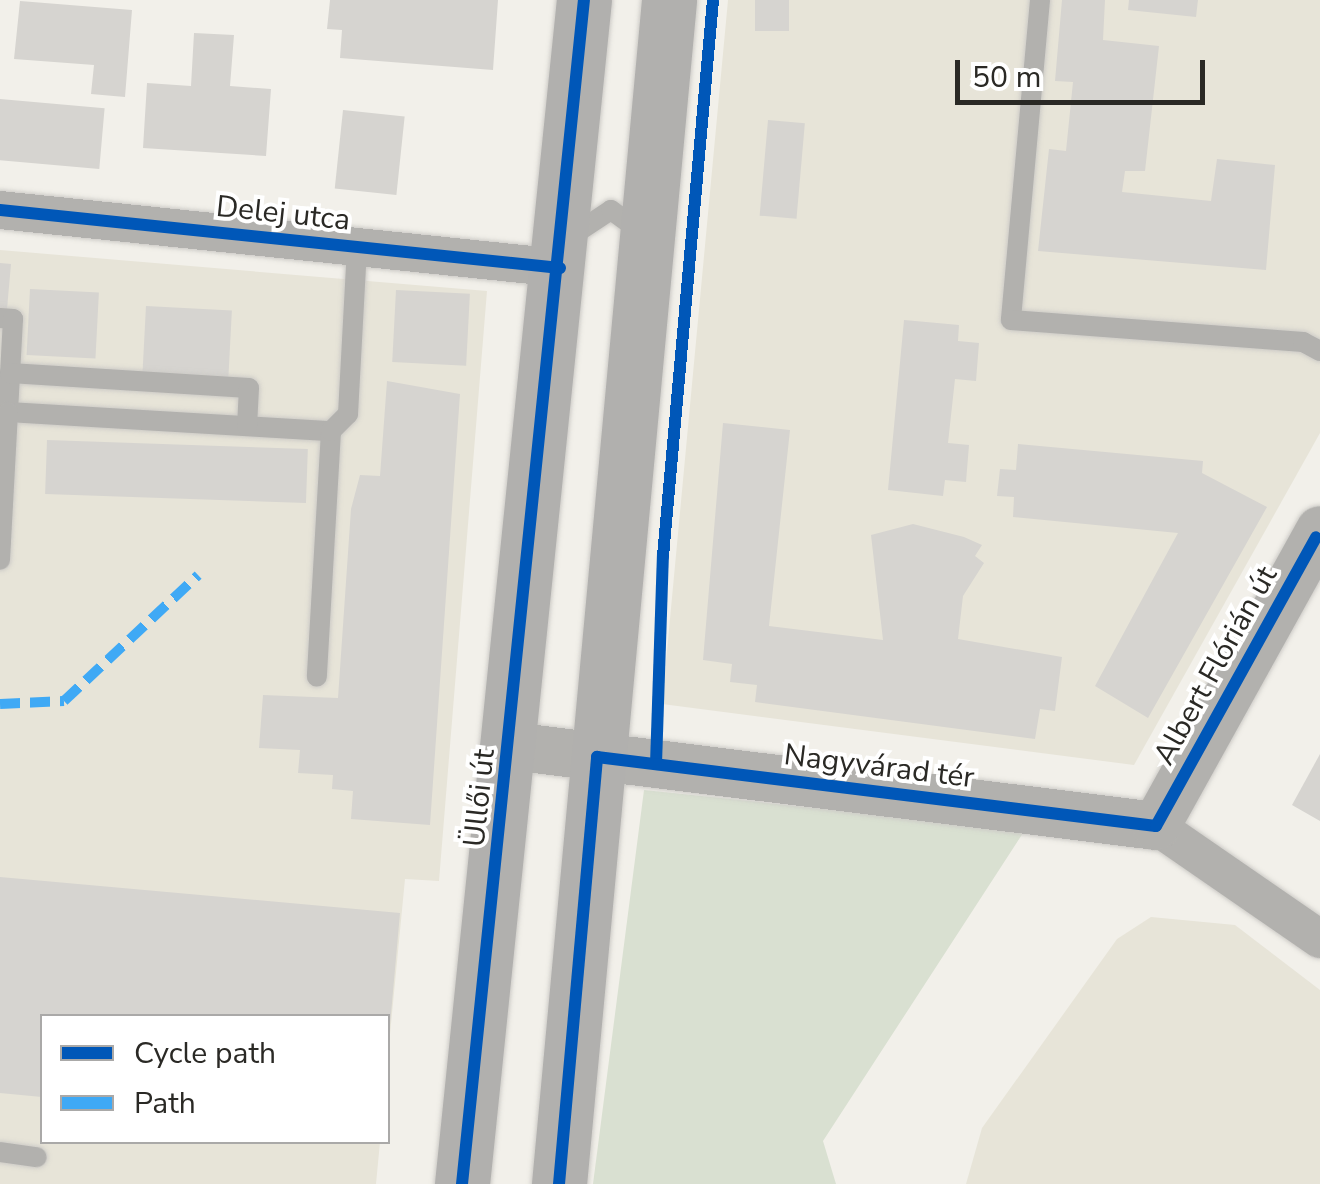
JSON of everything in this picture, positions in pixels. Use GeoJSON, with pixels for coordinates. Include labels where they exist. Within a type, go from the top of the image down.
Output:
{"type":"FeatureCollection","features":[{"type":"Feature","properties":{"kind":"main road","name":"Üllői út"},"geometry":{"type":"LineString","coordinates":[[462,1184],[511,746],[584,0]]}},
{"type":"Feature","properties":{"kind":"main road"},"geometry":{"type":"LineString","coordinates":[[559,1184],[669,0]]}},
{"type":"Feature","properties":{"kind":"street","name":"Delej utca"},"geometry":{"type":"LineString","coordinates":[[0,210],[560,268]]}},
{"type":"Feature","properties":{"kind":"street","name":"Albert Flórián út"},"geometry":{"type":"LineString","coordinates":[[1156,826],[1320,530]]}},
{"type":"Feature","properties":{"kind":"street","name":"Nagyvárad tér"},"geometry":{"type":"LineString","coordinates":[[511,746],[1156,826]]}},
{"type":"Feature","properties":{"kind":"street"},"geometry":{"type":"LineString","coordinates":[[1156,826],[1320,940]]}},
{"type":"Feature","properties":{"kind":"lane"},"geometry":{"type":"LineString","coordinates":[[1040,0],[1012,320],[1303,342],[1320,351]]}},
{"type":"Feature","properties":{"kind":"lane"},"geometry":{"type":"LineString","coordinates":[[560,268],[570,236],[611,210],[639,230],[643,272]]}},
{"type":"Feature","properties":{"kind":"lane"},"geometry":{"type":"LineString","coordinates":[[317,676],[331,431],[348,414],[357,247]]}},
{"type":"Feature","properties":{"kind":"lane"},"geometry":{"type":"LineString","coordinates":[[0,318],[14,318],[4,412],[0,560]]}},
{"type":"Feature","properties":{"kind":"lane"},"geometry":{"type":"LineString","coordinates":[[10,373],[249,388],[246,426]]}},
{"type":"Feature","properties":{"kind":"lane"},"geometry":{"type":"LineString","coordinates":[[4,412],[331,431]]}},
{"type":"Feature","properties":{"kind":"lane"},"geometry":{"type":"LineString","coordinates":[[0,1152],[37,1157]]}},
{"type":"Feature","properties":{"kind":"shaded area"},"geometry":{"type":"Polygon","coordinates":[[[728,0],[1320,0],[1320,433],[1134,765],[662,704],[728,0]]]}},
{"type":"Feature","properties":{"kind":"shaded area"},"geometry":{"type":"Polygon","coordinates":[[[0,250],[487,291],[439,881],[405,879],[390,1034],[390,1014],[40,1014],[40,1144],[380,1144],[376,1184],[0,1184],[0,250]]]}},
{"type":"Feature","properties":{"kind":"shaded area"},"geometry":{"type":"Polygon","coordinates":[[[1151,917],[1235,925],[1320,990],[1320,1184],[966,1184],[982,1128],[1117,939],[1151,917]]]}},
{"type":"Feature","properties":{"kind":"green space"},"geometry":{"type":"Polygon","coordinates":[[[644,790],[1025,830],[823,1141],[836,1184],[593,1184],[644,790]]]}},
{"type":"Feature","properties":{"kind":"building"},"geometry":{"type":"Polygon","coordinates":[[[330,0],[498,0],[493,70],[340,58],[342,30],[327,29],[330,0]]]}},
{"type":"Feature","properties":{"kind":"building"},"geometry":{"type":"Polygon","coordinates":[[[755,0],[789,0],[789,31],[755,31],[755,0]]]}},
{"type":"Feature","properties":{"kind":"building"},"geometry":{"type":"Polygon","coordinates":[[[1062,0],[1105,0],[1103,40],[1159,46],[1145,171],[1125,171],[1122,192],[1211,201],[1217,159],[1275,165],[1266,270],[1038,251],[1049,149],[1066,151],[1073,82],[1055,81],[1062,0]]]}},
{"type":"Feature","properties":{"kind":"building"},"geometry":{"type":"Polygon","coordinates":[[[1129,0],[1198,0],[1196,17],[1128,10],[1129,0]]]}},
{"type":"Feature","properties":{"kind":"building"},"geometry":{"type":"Polygon","coordinates":[[[20,1],[132,10],[125,97],[91,94],[94,65],[14,59],[20,1]]]}},
{"type":"Feature","properties":{"kind":"building"},"geometry":{"type":"Polygon","coordinates":[[[194,33],[234,35],[230,86],[271,89],[266,156],[143,148],[147,83],[191,86],[194,33]]]}},
{"type":"Feature","properties":{"kind":"building"},"geometry":{"type":"Polygon","coordinates":[[[0,99],[105,108],[99,169],[0,160],[0,99]]]}},
{"type":"Feature","properties":{"kind":"building"},"geometry":{"type":"Polygon","coordinates":[[[343,110],[405,116],[396,195],[335,189],[343,110]]]}},
{"type":"Feature","properties":{"kind":"building"},"geometry":{"type":"Polygon","coordinates":[[[768,120],[805,123],[796,219],[760,216],[768,120]]]}},
{"type":"Feature","properties":{"kind":"building"},"geometry":{"type":"Polygon","coordinates":[[[0,263],[11,264],[7,309],[0,308],[0,263]]]}},
{"type":"Feature","properties":{"kind":"building"},"geometry":{"type":"Polygon","coordinates":[[[30,289],[99,293],[95,359],[27,355],[30,289]]]}},
{"type":"Feature","properties":{"kind":"building"},"geometry":{"type":"Polygon","coordinates":[[[396,290],[470,294],[466,366],[392,362],[396,290]]]}},
{"type":"Feature","properties":{"kind":"building"},"geometry":{"type":"Polygon","coordinates":[[[146,306],[232,311],[228,380],[142,376],[146,306]]]}},
{"type":"Feature","properties":{"kind":"building"},"geometry":{"type":"Polygon","coordinates":[[[904,320],[959,325],[958,341],[979,343],[976,381],[955,379],[948,443],[969,445],[966,482],[945,480],[943,496],[888,490],[904,320]]]}},
{"type":"Feature","properties":{"kind":"building"},"geometry":{"type":"Polygon","coordinates":[[[387,381],[460,394],[430,825],[351,819],[353,791],[332,789],[333,775],[298,773],[300,750],[259,748],[263,695],[338,698],[351,509],[360,475],[380,476],[387,381]]]}},
{"type":"Feature","properties":{"kind":"building"},"geometry":{"type":"Polygon","coordinates":[[[723,423],[790,430],[769,626],[883,640],[871,535],[913,524],[964,537],[982,545],[975,556],[984,563],[963,596],[958,639],[1062,657],[1055,711],[1040,709],[1035,739],[755,702],[757,685],[730,682],[732,664],[703,660],[723,423]]]}},
{"type":"Feature","properties":{"kind":"building"},"geometry":{"type":"Polygon","coordinates":[[[47,440],[308,449],[306,503],[45,494],[47,440]]]}},
{"type":"Feature","properties":{"kind":"building"},"geometry":{"type":"Polygon","coordinates":[[[1018,444],[1203,461],[1202,473],[1267,507],[1148,718],[1095,686],[1178,533],[1013,517],[1014,497],[997,496],[1000,469],[1016,470],[1018,444]]]}},
{"type":"Feature","properties":{"kind":"building"},"geometry":{"type":"Polygon","coordinates":[[[1320,754],[1320,821],[1292,805],[1320,754]]]}},
{"type":"Feature","properties":{"kind":"building"},"geometry":{"type":"Polygon","coordinates":[[[0,877],[400,913],[390,1025],[390,1014],[40,1014],[40,1097],[0,1093],[0,877]]]}},
{"type":"Feature","properties":{"kind":"marked path"},"geometry":{"type":"LineString","coordinates":[[0,704],[64,701],[198,575]]}},
{"type":"Feature","properties":{"kind":"cycle path"},"geometry":{"type":"LineString","coordinates":[[462,1184],[584,0]]}},
{"type":"Feature","properties":{"kind":"cycle path"},"geometry":{"type":"LineString","coordinates":[[656,764],[663,556],[713,0]]}},
{"type":"Feature","properties":{"kind":"cycle path"},"geometry":{"type":"LineString","coordinates":[[0,210],[560,268]]}},
{"type":"Feature","properties":{"kind":"cycle path"},"geometry":{"type":"LineString","coordinates":[[559,1184],[597,757],[1156,826],[1316,537]]}}]}
